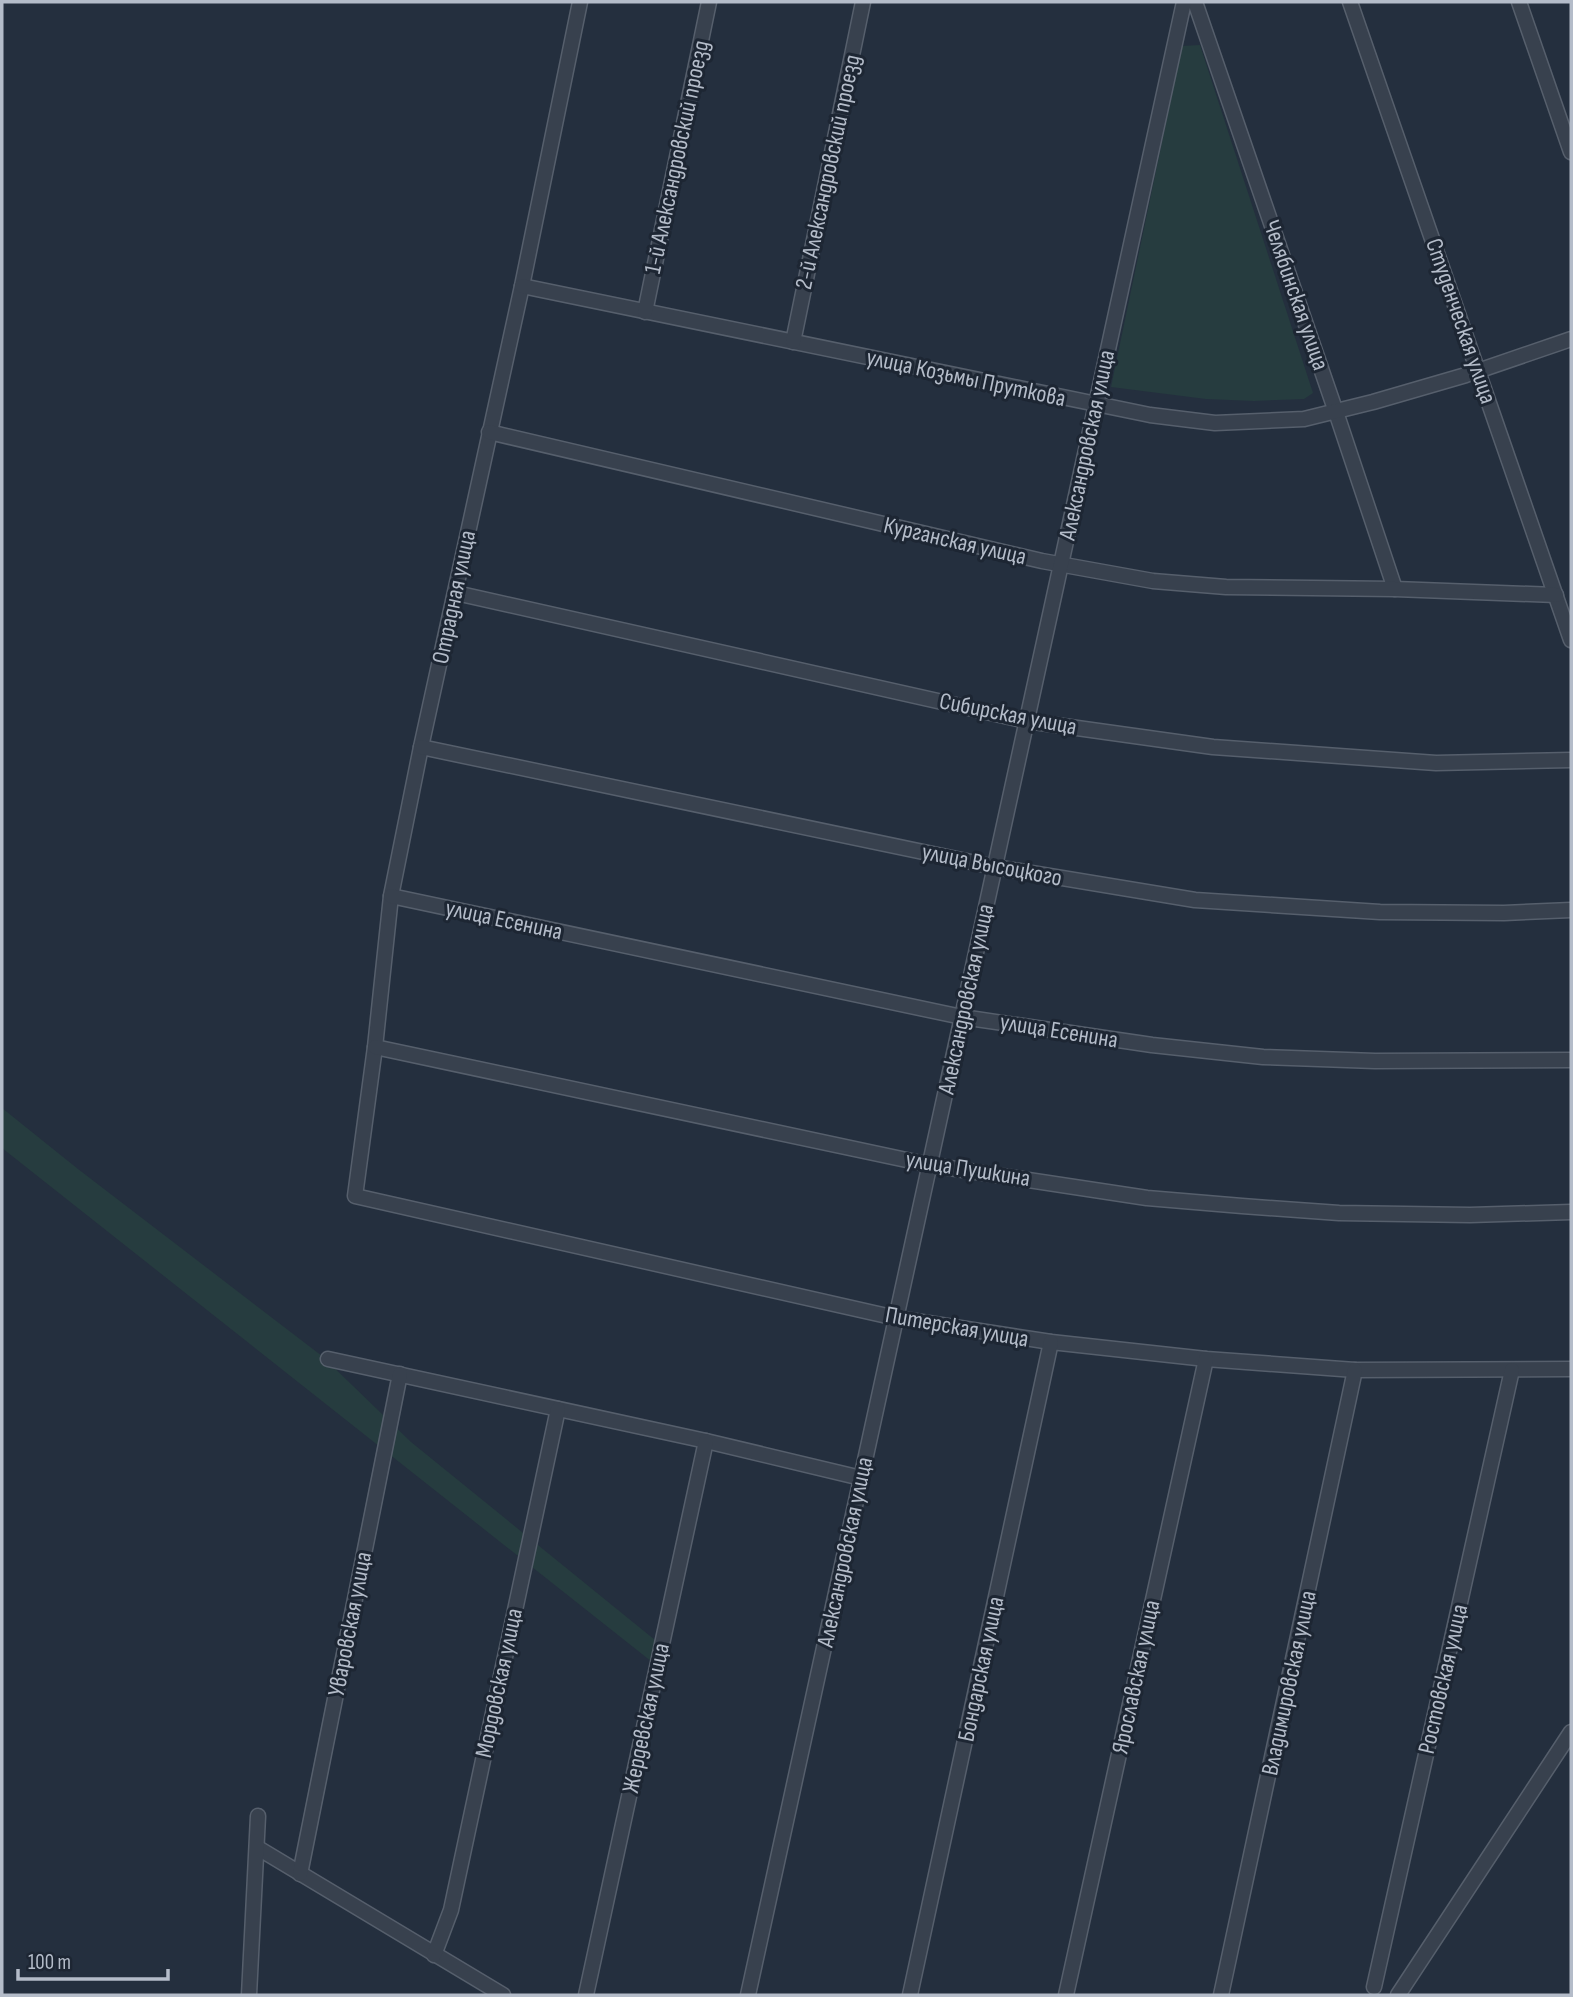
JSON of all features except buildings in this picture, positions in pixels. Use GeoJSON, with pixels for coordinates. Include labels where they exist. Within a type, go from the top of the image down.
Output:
{"type":"FeatureCollection","features":[{"type":"Feature","properties":{"kind":"street","name":"Отрадная улица"},"geometry":{"type":"LineString","coordinates":[[355,1196],[391,897],[580,2]]}},
{"type":"Feature","properties":{"kind":"street","name":"1-й Александровский проезд"},"geometry":{"type":"LineString","coordinates":[[645,312],[709,2]]}},
{"type":"Feature","properties":{"kind":"street","name":"2-й Александровский проезд"},"geometry":{"type":"LineString","coordinates":[[793,342],[863,2]]}},
{"type":"Feature","properties":{"kind":"street","name":"Александровская улица"},"geometry":{"type":"LineString","coordinates":[[748,1995],[1184,2]]}},
{"type":"Feature","properties":{"kind":"street","name":"Челябинская улица"},"geometry":{"type":"LineString","coordinates":[[1195,2],[1395,589]]}},
{"type":"Feature","properties":{"kind":"street","name":"Студенческая улица"},"geometry":{"type":"LineString","coordinates":[[1350,2],[1571,640]]}},
{"type":"Feature","properties":{"kind":"street"},"geometry":{"type":"LineString","coordinates":[[1519,2],[1571,152]]}},
{"type":"Feature","properties":{"kind":"street","name":"улица Козьмы Пруткова"},"geometry":{"type":"LineString","coordinates":[[522,286],[1150,415],[1214,423],[1304,419],[1336,412],[1478,371],[1571,339]]}},
{"type":"Feature","properties":{"kind":"street","name":"Курганская улица"},"geometry":{"type":"LineString","coordinates":[[489,432],[1061,565],[1153,581],[1226,587],[1556,595]]}},
{"type":"Feature","properties":{"kind":"street","name":"Сибирская улица"},"geometry":{"type":"LineString","coordinates":[[456,593],[1027,721],[1213,747],[1422,762],[1571,760]]}},
{"type":"Feature","properties":{"kind":"street","name":"улица Высоцкого"},"geometry":{"type":"LineString","coordinates":[[421,747],[995,867],[1116,889],[1207,901],[1380,912],[1504,913],[1571,910]]}},
{"type":"Feature","properties":{"kind":"street","name":"улица Есенина"},"geometry":{"type":"LineString","coordinates":[[391,897],[962,1017],[1152,1045],[1263,1057],[1375,1061],[1571,1060]]}},
{"type":"Feature","properties":{"kind":"street","name":"улица Пушкина"},"geometry":{"type":"LineString","coordinates":[[375,1047],[930,1165],[1147,1198],[1404,1214],[1571,1212]]}},
{"type":"Feature","properties":{"kind":"street","name":"Питерская улица"},"geometry":{"type":"LineString","coordinates":[[355,1196],[896,1318],[1051,1342],[1206,1359],[1355,1370],[1571,1369]]}},
{"type":"Feature","properties":{"kind":"street","name":"Бондарская улица"},"geometry":{"type":"LineString","coordinates":[[910,1995],[1051,1342]]}},
{"type":"Feature","properties":{"kind":"street"},"geometry":{"type":"LineString","coordinates":[[328,1359],[706,1441],[861,1478]]}},
{"type":"Feature","properties":{"kind":"street","name":"Ярославская улица"},"geometry":{"type":"LineString","coordinates":[[1066,1995],[1206,1359]]}},
{"type":"Feature","properties":{"kind":"street","name":"Владимировская улица"},"geometry":{"type":"LineString","coordinates":[[1221,1995],[1355,1370]]}},
{"type":"Feature","properties":{"kind":"street","name":"Ростовская улица"},"geometry":{"type":"LineString","coordinates":[[1374,1987],[1512,1370]]}},
{"type":"Feature","properties":{"kind":"street","name":"Уваровская улица"},"geometry":{"type":"LineString","coordinates":[[300,1874],[400,1374]]}},
{"type":"Feature","properties":{"kind":"street","name":"Мордовская улица"},"geometry":{"type":"LineString","coordinates":[[434,1955],[451,1910],[558,1409]]}},
{"type":"Feature","properties":{"kind":"street","name":"Жердевская улица"},"geometry":{"type":"LineString","coordinates":[[586,1995],[706,1441]]}},
{"type":"Feature","properties":{"kind":"street"},"geometry":{"type":"LineString","coordinates":[[1398,1995],[1571,1731]]}},
{"type":"Feature","properties":{"kind":"street"},"geometry":{"type":"LineString","coordinates":[[249,1995],[258,1816]]}},
{"type":"Feature","properties":{"kind":"street"},"geometry":{"type":"LineString","coordinates":[[258,1848],[503,1995]]}},
{"type":"Feature","properties":{"kind":"green space"},"geometry":{"type":"Polygon","coordinates":[[[1200,45],[1313,393],[1304,399],[1206,399],[1111,387],[1182,46],[1200,45]]]}},
{"type":"Feature","properties":{"kind":"green space"},"geometry":{"type":"Polygon","coordinates":[[[2,1108],[322,1356],[411,1442],[671,1653],[666,1673],[2,1148],[2,1108]]]}}]}
